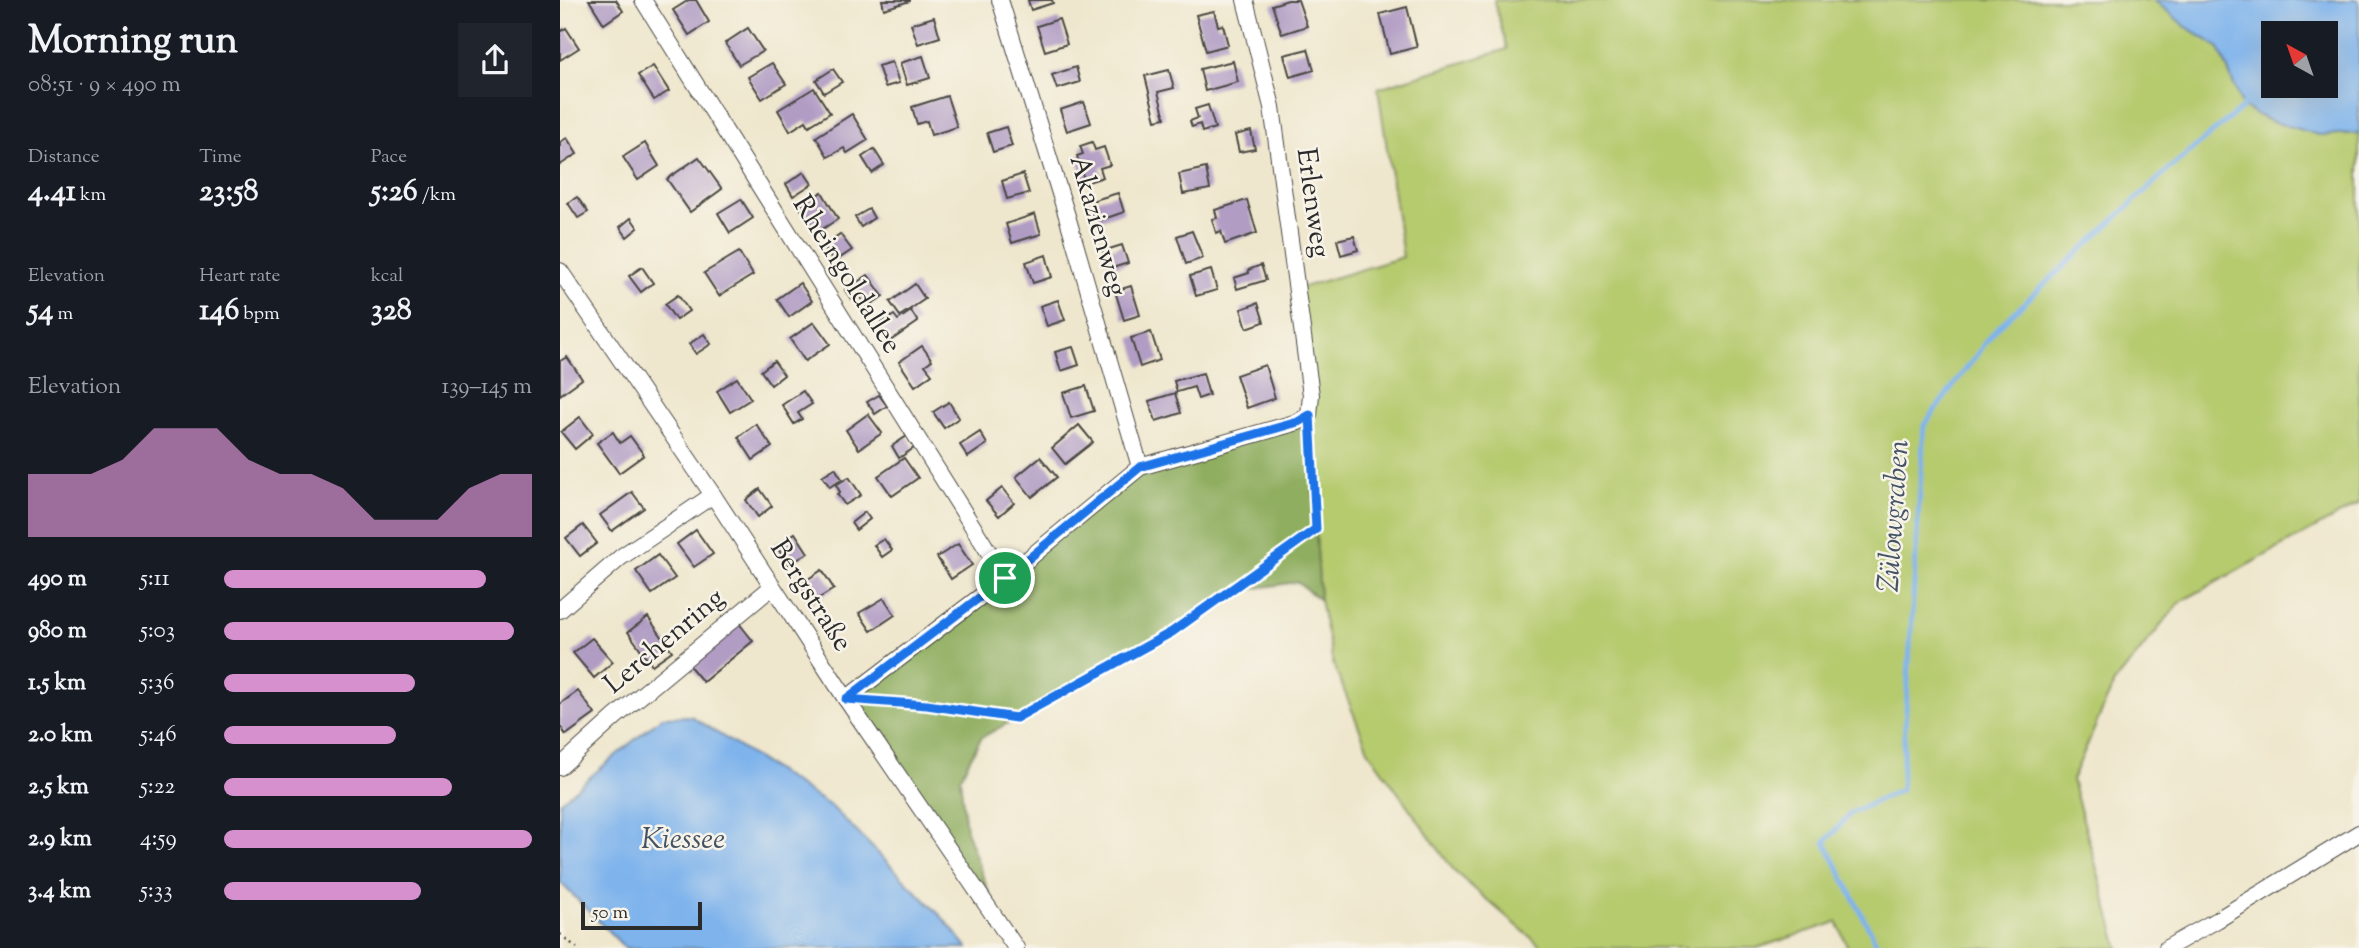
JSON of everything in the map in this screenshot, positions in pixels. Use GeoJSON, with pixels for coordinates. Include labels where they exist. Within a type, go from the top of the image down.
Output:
{"type":"FeatureCollection","features":[{"type":"Feature","properties":{"kind":"street","name":"Rheingoldallee"},"geometry":{"type":"LineString","coordinates":[[643,0],[1005,578]]}},
{"type":"Feature","properties":{"kind":"street","name":"Akazienweg"},"geometry":{"type":"LineString","coordinates":[[1000,0],[1067,216],[1140,467]]}},
{"type":"Feature","properties":{"kind":"street","name":"Erlenweg"},"geometry":{"type":"LineString","coordinates":[[1245,0],[1272,107],[1311,395],[1310,415]]}},
{"type":"Feature","properties":{"kind":"street","name":"Bergstraße"},"geometry":{"type":"LineString","coordinates":[[560,271],[1016,948]]}},
{"type":"Feature","properties":{"kind":"street"},"geometry":{"type":"LineString","coordinates":[[846,699],[1005,578],[1140,467],[1298,422],[1310,415]]}},
{"type":"Feature","properties":{"kind":"street"},"geometry":{"type":"LineString","coordinates":[[560,610],[621,557],[713,495]]}},
{"type":"Feature","properties":{"kind":"street","name":"Lerchenring"},"geometry":{"type":"LineString","coordinates":[[560,767],[615,717],[772,587]]}},
{"type":"Feature","properties":{"kind":"street"},"geometry":{"type":"LineString","coordinates":[[2167,948],[2359,833]]}},
{"type":"Feature","properties":{"kind":"path"},"geometry":{"type":"LineString","coordinates":[[846,699],[927,705],[1016,718],[1172,632],[1316,529],[1310,415]]}},
{"type":"Feature","properties":{"kind":"path"},"geometry":{"type":"LineString","coordinates":[[560,934],[577,948]]}},
{"type":"Feature","properties":{"kind":"green space"},"geometry":{"type":"Polygon","coordinates":[[[1494,0],[2154,0],[2185,26],[2219,48],[2243,107],[2318,135],[2359,133],[2359,504],[2180,602],[2114,683],[2072,780],[2119,948],[1848,948],[1837,922],[1757,948],[1543,948],[1455,872],[1369,752],[1333,663],[1320,600],[1309,415],[1297,289],[1403,257],[1378,88],[1507,49],[1494,0]]]}},
{"type":"Feature","properties":{"kind":"green space"},"geometry":{"type":"Polygon","coordinates":[[[1309,415],[1320,600],[1297,582],[1250,589],[981,738],[960,778],[966,830],[1000,923],[846,699],[1140,467],[1309,415]]]}},
{"type":"Feature","properties":{"kind":"water"},"geometry":{"type":"Polygon","coordinates":[[[2154,0],[2359,0],[2359,133],[2319,135],[2267,120],[2243,107],[2219,48],[2185,26],[2154,0]]]}},
{"type":"Feature","properties":{"kind":"water","name":"Kiessee"},"geometry":{"type":"Polygon","coordinates":[[[691,716],[832,807],[943,918],[968,948],[625,948],[560,882],[560,802],[662,717],[691,716]]]}},
{"type":"Feature","properties":{"kind":"building"},"geometry":{"type":"Polygon","coordinates":[[[589,0],[616,0],[623,11],[604,24],[589,0]]]}},
{"type":"Feature","properties":{"kind":"building"},"geometry":{"type":"Polygon","coordinates":[[[689,0],[696,0],[709,22],[689,35],[673,10],[689,0]]]}},
{"type":"Feature","properties":{"kind":"building"},"geometry":{"type":"Polygon","coordinates":[[[882,0],[910,0],[910,1],[884,9],[882,0]]]}},
{"type":"Feature","properties":{"kind":"building"},"geometry":{"type":"Polygon","coordinates":[[[1028,0],[1052,0],[1053,3],[1031,10],[1028,0]]]}},
{"type":"Feature","properties":{"kind":"building"},"geometry":{"type":"Polygon","coordinates":[[[1298,0],[1307,26],[1282,34],[1272,5],[1298,0]]]}},
{"type":"Feature","properties":{"kind":"building"},"geometry":{"type":"Polygon","coordinates":[[[1407,7],[1417,47],[1390,54],[1380,14],[1407,7]]]}},
{"type":"Feature","properties":{"kind":"building"},"geometry":{"type":"Polygon","coordinates":[[[1214,11],[1218,26],[1223,25],[1228,45],[1206,51],[1196,15],[1214,11]]]}},
{"type":"Feature","properties":{"kind":"building"},"geometry":{"type":"Polygon","coordinates":[[[934,17],[940,37],[918,44],[911,24],[934,17]]]}},
{"type":"Feature","properties":{"kind":"building"},"geometry":{"type":"Polygon","coordinates":[[[1059,19],[1067,44],[1045,51],[1037,26],[1059,19]]]}},
{"type":"Feature","properties":{"kind":"building"},"geometry":{"type":"Polygon","coordinates":[[[566,28],[579,48],[560,60],[560,32],[566,28]]]}},
{"type":"Feature","properties":{"kind":"building"},"geometry":{"type":"Polygon","coordinates":[[[748,28],[763,51],[739,65],[725,43],[748,28]]]}},
{"type":"Feature","properties":{"kind":"building"},"geometry":{"type":"Polygon","coordinates":[[[1308,49],[1314,70],[1290,77],[1284,55],[1308,49]]]}},
{"type":"Feature","properties":{"kind":"building"},"geometry":{"type":"Polygon","coordinates":[[[923,56],[930,78],[907,85],[900,63],[923,56]]]}},
{"type":"Feature","properties":{"kind":"building"},"geometry":{"type":"Polygon","coordinates":[[[1233,61],[1238,82],[1205,91],[1200,69],[1233,61]]]}},
{"type":"Feature","properties":{"kind":"building"},"geometry":{"type":"Polygon","coordinates":[[[892,62],[899,83],[885,87],[878,66],[892,62]]]}},
{"type":"Feature","properties":{"kind":"building"},"geometry":{"type":"Polygon","coordinates":[[[772,63],[786,84],[762,99],[748,77],[772,63]]]}},
{"type":"Feature","properties":{"kind":"building"},"geometry":{"type":"Polygon","coordinates":[[[653,66],[669,91],[654,100],[638,75],[653,66]]]}},
{"type":"Feature","properties":{"kind":"building"},"geometry":{"type":"Polygon","coordinates":[[[1076,67],[1080,82],[1057,89],[1052,75],[1076,67]]]}},
{"type":"Feature","properties":{"kind":"building"},"geometry":{"type":"Polygon","coordinates":[[[833,69],[842,82],[824,93],[816,80],[833,69]]]}},
{"type":"Feature","properties":{"kind":"building"},"geometry":{"type":"Polygon","coordinates":[[[1169,70],[1174,88],[1158,92],[1165,118],[1156,120],[1145,76],[1169,70]]]}},
{"type":"Feature","properties":{"kind":"building"},"geometry":{"type":"Polygon","coordinates":[[[814,88],[830,113],[809,126],[806,121],[790,131],[778,110],[814,88]]]}},
{"type":"Feature","properties":{"kind":"building"},"geometry":{"type":"Polygon","coordinates":[[[947,96],[957,127],[931,135],[927,121],[917,124],[912,107],[947,96]]]}},
{"type":"Feature","properties":{"kind":"building"},"geometry":{"type":"Polygon","coordinates":[[[1084,102],[1091,123],[1067,131],[1060,110],[1084,102]]]}},
{"type":"Feature","properties":{"kind":"building"},"geometry":{"type":"Polygon","coordinates":[[[1208,105],[1215,128],[1202,132],[1200,124],[1192,127],[1190,121],[1198,118],[1195,109],[1208,105]]]}},
{"type":"Feature","properties":{"kind":"building"},"geometry":{"type":"Polygon","coordinates":[[[852,114],[868,140],[847,153],[844,148],[828,157],[816,137],[852,114]]]}},
{"type":"Feature","properties":{"kind":"building"},"geometry":{"type":"Polygon","coordinates":[[[1006,127],[1012,146],[993,152],[987,133],[1006,127]]]}},
{"type":"Feature","properties":{"kind":"building"},"geometry":{"type":"Polygon","coordinates":[[[1251,131],[1255,149],[1239,152],[1235,135],[1251,131]]]}},
{"type":"Feature","properties":{"kind":"building"},"geometry":{"type":"Polygon","coordinates":[[[567,138],[577,154],[560,165],[560,142],[567,138]]]}},
{"type":"Feature","properties":{"kind":"building"},"geometry":{"type":"Polygon","coordinates":[[[1092,142],[1095,150],[1104,147],[1110,165],[1100,168],[1103,177],[1085,183],[1077,156],[1083,154],[1080,146],[1092,142]]]}},
{"type":"Feature","properties":{"kind":"building"},"geometry":{"type":"Polygon","coordinates":[[[645,143],[659,166],[638,180],[623,157],[645,143]]]}},
{"type":"Feature","properties":{"kind":"building"},"geometry":{"type":"Polygon","coordinates":[[[874,149],[884,165],[872,173],[862,157],[874,149]]]}},
{"type":"Feature","properties":{"kind":"building"},"geometry":{"type":"Polygon","coordinates":[[[699,157],[722,189],[690,212],[667,179],[699,157]]]}},
{"type":"Feature","properties":{"kind":"building"},"geometry":{"type":"Polygon","coordinates":[[[1206,168],[1210,189],[1183,194],[1179,174],[1206,168]]]}},
{"type":"Feature","properties":{"kind":"building"},"geometry":{"type":"Polygon","coordinates":[[[804,172],[812,184],[793,196],[786,184],[804,172]]]}},
{"type":"Feature","properties":{"kind":"building"},"geometry":{"type":"Polygon","coordinates":[[[1023,174],[1029,193],[1007,199],[1002,181],[1023,174]]]}},
{"type":"Feature","properties":{"kind":"building"},"geometry":{"type":"Polygon","coordinates":[[[822,192],[838,219],[816,233],[799,206],[822,192]]]}},
{"type":"Feature","properties":{"kind":"building"},"geometry":{"type":"Polygon","coordinates":[[[1118,193],[1124,212],[1095,222],[1088,202],[1118,193]]]}},
{"type":"Feature","properties":{"kind":"building"},"geometry":{"type":"Polygon","coordinates":[[[577,197],[588,212],[578,218],[568,203],[577,197]]]}},
{"type":"Feature","properties":{"kind":"building"},"geometry":{"type":"Polygon","coordinates":[[[741,199],[753,218],[730,233],[718,213],[741,199]]]}},
{"type":"Feature","properties":{"kind":"building"},"geometry":{"type":"Polygon","coordinates":[[[1247,200],[1257,233],[1225,244],[1221,231],[1216,233],[1212,219],[1217,218],[1215,210],[1247,200]]]}},
{"type":"Feature","properties":{"kind":"building"},"geometry":{"type":"Polygon","coordinates":[[[869,209],[874,218],[861,227],[855,217],[869,209]]]}},
{"type":"Feature","properties":{"kind":"building"},"geometry":{"type":"Polygon","coordinates":[[[1035,214],[1041,234],[1012,243],[1006,224],[1035,214]]]}},
{"type":"Feature","properties":{"kind":"building"},"geometry":{"type":"Polygon","coordinates":[[[631,218],[638,228],[627,237],[620,227],[631,218]]]}},
{"type":"Feature","properties":{"kind":"building"},"geometry":{"type":"Polygon","coordinates":[[[1192,231],[1203,258],[1186,264],[1177,236],[1192,231]]]}},
{"type":"Feature","properties":{"kind":"building"},"geometry":{"type":"Polygon","coordinates":[[[840,234],[852,250],[834,262],[823,246],[840,234]]]}},
{"type":"Feature","properties":{"kind":"building"},"geometry":{"type":"Polygon","coordinates":[[[1354,236],[1358,250],[1341,255],[1337,240],[1354,236]]]}},
{"type":"Feature","properties":{"kind":"building"},"geometry":{"type":"Polygon","coordinates":[[[1122,245],[1128,263],[1109,269],[1103,251],[1122,245]]]}},
{"type":"Feature","properties":{"kind":"building"},"geometry":{"type":"Polygon","coordinates":[[[739,252],[753,275],[719,296],[704,273],[739,252]]]}},
{"type":"Feature","properties":{"kind":"building"},"geometry":{"type":"Polygon","coordinates":[[[1046,255],[1052,277],[1033,283],[1026,262],[1046,255]]]}},
{"type":"Feature","properties":{"kind":"building"},"geometry":{"type":"Polygon","coordinates":[[[1261,265],[1266,280],[1237,289],[1234,278],[1261,265]]]}},
{"type":"Feature","properties":{"kind":"building"},"geometry":{"type":"Polygon","coordinates":[[[642,267],[653,283],[641,292],[629,276],[642,267]]]}},
{"type":"Feature","properties":{"kind":"building"},"geometry":{"type":"Polygon","coordinates":[[[1211,270],[1217,290],[1196,296],[1190,276],[1211,270]]]}},
{"type":"Feature","properties":{"kind":"building"},"geometry":{"type":"Polygon","coordinates":[[[868,275],[883,296],[867,307],[858,294],[851,299],[845,290],[868,275]]]}},
{"type":"Feature","properties":{"kind":"building"},"geometry":{"type":"Polygon","coordinates":[[[800,283],[812,301],[789,317],[777,299],[800,283]]]}},
{"type":"Feature","properties":{"kind":"building"},"geometry":{"type":"Polygon","coordinates":[[[915,284],[925,299],[900,316],[890,302],[915,284]]]}},
{"type":"Feature","properties":{"kind":"building"},"geometry":{"type":"Polygon","coordinates":[[[1131,286],[1140,315],[1124,320],[1115,291],[1131,286]]]}},
{"type":"Feature","properties":{"kind":"building"},"geometry":{"type":"Polygon","coordinates":[[[678,295],[689,311],[676,320],[665,304],[678,295]]]}},
{"type":"Feature","properties":{"kind":"building"},"geometry":{"type":"Polygon","coordinates":[[[1058,300],[1065,320],[1047,326],[1040,306],[1058,300]]]}},
{"type":"Feature","properties":{"kind":"building"},"geometry":{"type":"Polygon","coordinates":[[[1258,303],[1264,322],[1247,328],[1241,309],[1258,303]]]}},
{"type":"Feature","properties":{"kind":"building"},"geometry":{"type":"Polygon","coordinates":[[[911,311],[918,322],[890,341],[879,325],[894,315],[898,320],[911,311]]]}},
{"type":"Feature","properties":{"kind":"building"},"geometry":{"type":"Polygon","coordinates":[[[814,322],[830,344],[805,361],[790,339],[814,322]]]}},
{"type":"Feature","properties":{"kind":"building"},"geometry":{"type":"Polygon","coordinates":[[[1151,332],[1160,360],[1140,367],[1131,338],[1151,332]]]}},
{"type":"Feature","properties":{"kind":"building"},"geometry":{"type":"Polygon","coordinates":[[[704,334],[711,344],[696,354],[689,344],[704,334]]]}},
{"type":"Feature","properties":{"kind":"building"},"geometry":{"type":"Polygon","coordinates":[[[922,346],[932,360],[925,365],[932,374],[915,386],[899,362],[922,346]]]}},
{"type":"Feature","properties":{"kind":"building"},"geometry":{"type":"Polygon","coordinates":[[[1073,347],[1079,365],[1061,371],[1055,352],[1073,347]]]}},
{"type":"Feature","properties":{"kind":"building"},"geometry":{"type":"Polygon","coordinates":[[[567,357],[582,379],[560,395],[560,361],[567,357]]]}},
{"type":"Feature","properties":{"kind":"building"},"geometry":{"type":"Polygon","coordinates":[[[774,361],[784,375],[771,385],[761,371],[774,361]]]}},
{"type":"Feature","properties":{"kind":"building"},"geometry":{"type":"Polygon","coordinates":[[[1265,365],[1275,398],[1247,408],[1236,375],[1265,365]]]}},
{"type":"Feature","properties":{"kind":"building"},"geometry":{"type":"Polygon","coordinates":[[[1203,373],[1209,395],[1198,399],[1194,387],[1177,392],[1174,381],[1203,373]]]}},
{"type":"Feature","properties":{"kind":"building"},"geometry":{"type":"Polygon","coordinates":[[[737,378],[751,399],[730,412],[717,391],[737,378]]]}},
{"type":"Feature","properties":{"kind":"building"},"geometry":{"type":"Polygon","coordinates":[[[1086,386],[1094,411],[1071,418],[1063,393],[1086,386]]]}},
{"type":"Feature","properties":{"kind":"building"},"geometry":{"type":"Polygon","coordinates":[[[803,391],[812,404],[798,413],[802,419],[794,424],[782,405],[803,391]]]}},
{"type":"Feature","properties":{"kind":"building"},"geometry":{"type":"Polygon","coordinates":[[[1175,393],[1181,413],[1156,421],[1149,401],[1175,393]]]}},
{"type":"Feature","properties":{"kind":"building"},"geometry":{"type":"Polygon","coordinates":[[[879,395],[887,406],[875,414],[867,402],[879,395]]]}},
{"type":"Feature","properties":{"kind":"building"},"geometry":{"type":"Polygon","coordinates":[[[949,402],[959,418],[944,428],[933,412],[949,402]]]}},
{"type":"Feature","properties":{"kind":"building"},"geometry":{"type":"Polygon","coordinates":[[[868,414],[882,433],[859,449],[846,430],[868,414]]]}},
{"type":"Feature","properties":{"kind":"building"},"geometry":{"type":"Polygon","coordinates":[[[580,417],[593,434],[575,449],[561,432],[580,417]]]}},
{"type":"Feature","properties":{"kind":"building"},"geometry":{"type":"Polygon","coordinates":[[[756,424],[772,447],[753,460],[738,437],[756,424]]]}},
{"type":"Feature","properties":{"kind":"building"},"geometry":{"type":"Polygon","coordinates":[[[1079,425],[1093,442],[1065,464],[1052,448],[1079,425]]]}},
{"type":"Feature","properties":{"kind":"building"},"geometry":{"type":"Polygon","coordinates":[[[613,432],[620,443],[630,436],[644,455],[619,473],[597,443],[613,432]]]}},
{"type":"Feature","properties":{"kind":"building"},"geometry":{"type":"Polygon","coordinates":[[[980,432],[987,444],[968,457],[960,445],[980,432]]]}},
{"type":"Feature","properties":{"kind":"building"},"geometry":{"type":"Polygon","coordinates":[[[907,436],[914,448],[899,458],[892,446],[907,436]]]}},
{"type":"Feature","properties":{"kind":"building"},"geometry":{"type":"Polygon","coordinates":[[[1040,457],[1057,477],[1032,497],[1016,477],[1040,457]]]}},
{"type":"Feature","properties":{"kind":"building"},"geometry":{"type":"Polygon","coordinates":[[[904,458],[918,478],[892,496],[878,476],[904,458]]]}},
{"type":"Feature","properties":{"kind":"building"},"geometry":{"type":"Polygon","coordinates":[[[835,468],[842,479],[830,487],[822,476],[835,468]]]}},
{"type":"Feature","properties":{"kind":"building"},"geometry":{"type":"Polygon","coordinates":[[[849,477],[861,495],[845,505],[837,494],[840,492],[836,485],[849,477]]]}},
{"type":"Feature","properties":{"kind":"building"},"geometry":{"type":"Polygon","coordinates":[[[1002,488],[1014,503],[999,516],[986,501],[1002,488]]]}},
{"type":"Feature","properties":{"kind":"building"},"geometry":{"type":"Polygon","coordinates":[[[760,489],[772,506],[758,517],[746,500],[760,489]]]}},
{"type":"Feature","properties":{"kind":"building"},"geometry":{"type":"Polygon","coordinates":[[[632,492],[644,508],[612,531],[600,515],[632,492]]]}},
{"type":"Feature","properties":{"kind":"building"},"geometry":{"type":"Polygon","coordinates":[[[865,512],[870,519],[856,530],[851,523],[865,512]]]}},
{"type":"Feature","properties":{"kind":"building"},"geometry":{"type":"Polygon","coordinates":[[[583,525],[597,543],[580,556],[566,538],[583,525]]]}},
{"type":"Feature","properties":{"kind":"building"},"geometry":{"type":"Polygon","coordinates":[[[696,530],[713,554],[694,567],[677,544],[696,530]]]}},
{"type":"Feature","properties":{"kind":"building"},"geometry":{"type":"Polygon","coordinates":[[[795,533],[808,553],[789,565],[776,546],[795,533]]]}},
{"type":"Feature","properties":{"kind":"building"},"geometry":{"type":"Polygon","coordinates":[[[884,539],[892,550],[882,557],[874,545],[884,539]]]}},
{"type":"Feature","properties":{"kind":"building"},"geometry":{"type":"Polygon","coordinates":[[[958,544],[972,565],[951,579],[937,557],[958,544]]]}},
{"type":"Feature","properties":{"kind":"building"},"geometry":{"type":"Polygon","coordinates":[[[658,555],[675,578],[652,594],[636,571],[658,555]]]}},
{"type":"Feature","properties":{"kind":"building"},"geometry":{"type":"Polygon","coordinates":[[[822,570],[834,589],[811,603],[799,585],[822,570]]]}},
{"type":"Feature","properties":{"kind":"building"},"geometry":{"type":"Polygon","coordinates":[[[884,598],[895,615],[871,631],[859,613],[884,598]]]}},
{"type":"Feature","properties":{"kind":"building"},"geometry":{"type":"Polygon","coordinates":[[[648,617],[672,651],[652,665],[628,632],[648,617]]]}},
{"type":"Feature","properties":{"kind":"building"},"geometry":{"type":"Polygon","coordinates":[[[738,622],[753,641],[703,682],[688,664],[738,622]]]}},
{"type":"Feature","properties":{"kind":"building"},"geometry":{"type":"Polygon","coordinates":[[[592,638],[613,662],[594,678],[573,653],[592,638]]]}},
{"type":"Feature","properties":{"kind":"building"},"geometry":{"type":"Polygon","coordinates":[[[578,691],[595,714],[566,735],[560,726],[560,704],[578,691]]]}},
{"type":"Feature","properties":{"kind":"waterway","name":"Zülowgraben"},"geometry":{"type":"LineString","coordinates":[[1879,948],[1825,842],[1851,813],[1901,790],[1924,425],[1996,329],[2170,168],[2243,107],[2245,102]]}},
{"type":"Feature","properties":{"kind":"route"},"geometry":{"type":"LineString","coordinates":[[1310,415],[1316,529],[1172,632],[1016,718],[927,705],[846,699],[1005,578],[1140,467],[1298,422],[1310,415]]}}]}
